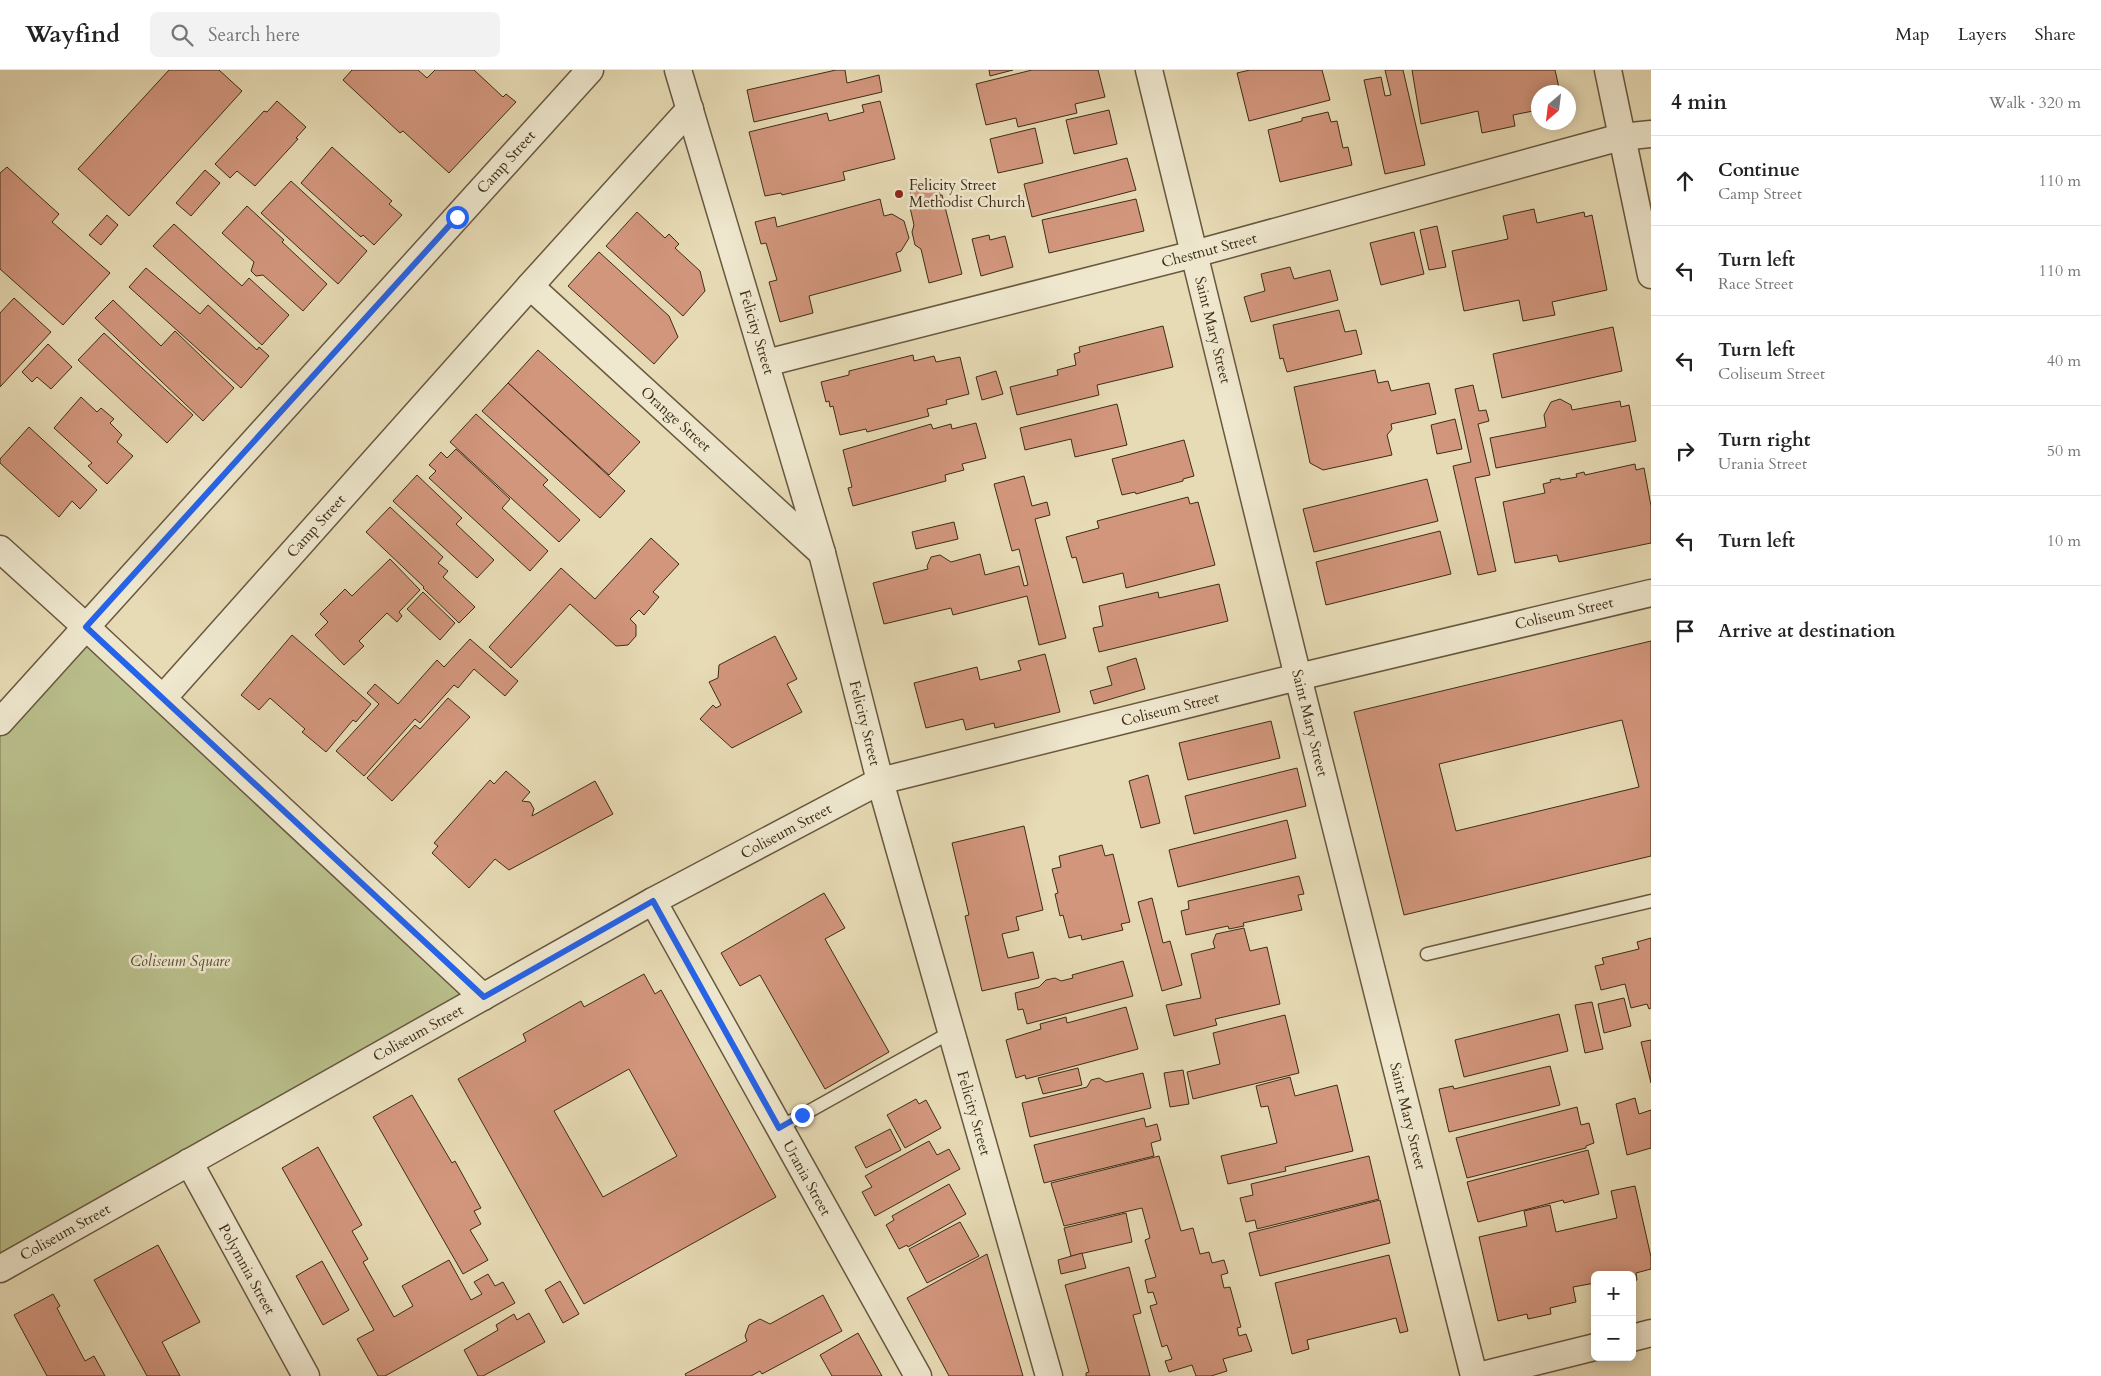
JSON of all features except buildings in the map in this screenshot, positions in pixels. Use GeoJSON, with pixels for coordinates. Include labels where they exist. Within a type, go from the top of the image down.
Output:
{"type":"FeatureCollection","features":[{"type":"Feature","properties":{"kind":"street","name":"Camp Street"},"geometry":{"type":"LineString","coordinates":[[0,722],[590,70]]}},
{"type":"Feature","properties":{"kind":"street","name":"Felicity Street"},"geometry":{"type":"LineString","coordinates":[[678,70],[822,553],[880,781],[1049,1376]]}},
{"type":"Feature","properties":{"kind":"street","name":"Saint Mary Street"},"geometry":{"type":"LineString","coordinates":[[1149,70],[1298,677],[1476,1376]]}},
{"type":"Feature","properties":{"kind":"street"},"geometry":{"type":"LineString","coordinates":[[1608,70],[1651,275]]}},
{"type":"Feature","properties":{"kind":"street","name":"Camp Street"},"geometry":{"type":"LineString","coordinates":[[163,698],[690,109]]}},
{"type":"Feature","properties":{"kind":"street","name":"Chestnut Street"},"geometry":{"type":"LineString","coordinates":[[766,363],[1194,254],[1621,138],[1651,134]]}},
{"type":"Feature","properties":{"kind":"street","name":"Orange Street"},"geometry":{"type":"LineString","coordinates":[[530,286],[822,553]]}},
{"type":"Feature","properties":{"kind":"street"},"geometry":{"type":"LineString","coordinates":[[0,549],[484,997]]}},
{"type":"Feature","properties":{"kind":"street","name":"Coliseum Street"},"geometry":{"type":"LineString","coordinates":[[0,1269],[653,901],[880,781],[1651,592]]}},
{"type":"Feature","properties":{"kind":"street","name":"Urania Street"},"geometry":{"type":"LineString","coordinates":[[653,901],[918,1376]]}},
{"type":"Feature","properties":{"kind":"street","name":"Polymnia Street"},"geometry":{"type":"LineString","coordinates":[[189,1162],[306,1376]]}},
{"type":"Feature","properties":{"kind":"street"},"geometry":{"type":"LineString","coordinates":[[1636,1337],[1651,1333]]}},
{"type":"Feature","properties":{"kind":"street"},"geometry":{"type":"LineString","coordinates":[[1476,1376],[1591,1348]]}},
{"type":"Feature","properties":{"kind":"lane"},"geometry":{"type":"LineString","coordinates":[[1428,954],[1651,901]]}},
{"type":"Feature","properties":{"kind":"lane"},"geometry":{"type":"LineString","coordinates":[[779,1128],[951,1032]]}},
{"type":"Feature","properties":{"kind":"green space","name":"Coliseum Square"},"geometry":{"type":"Polygon","coordinates":[[[86,627],[483,997],[0,1269],[0,722],[86,627]]]}},
{"type":"Feature","properties":{"kind":"place","name":"Felicity Street Methodist Church"},"geometry":{"type":"Point","coordinates":[899,194]}},
{"type":"Feature","properties":{"kind":"route"},"geometry":{"type":"LineString","coordinates":[[457,217],[86,627],[484,997],[653,901],[677,941],[779,1128],[802,1115]]}}]}
